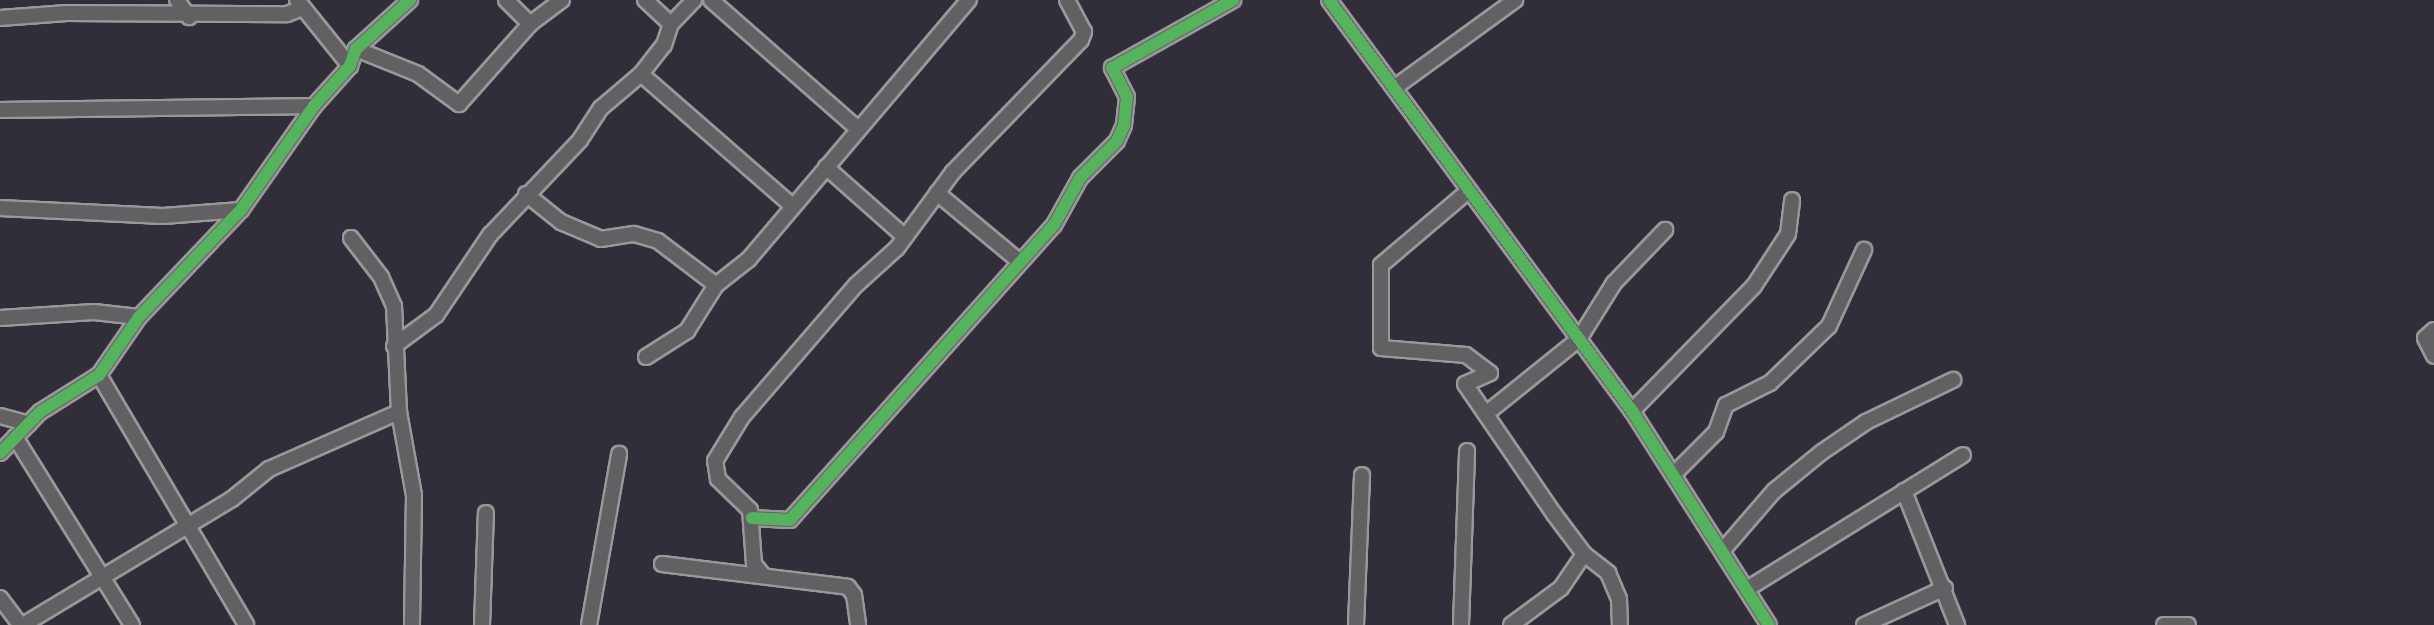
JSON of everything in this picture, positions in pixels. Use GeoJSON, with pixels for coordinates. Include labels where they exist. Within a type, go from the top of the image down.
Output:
{"type":"FeatureCollection","features":[{"type":"Feature","properties":{"kind":"street"},"geometry":{"type":"LineString","coordinates":[[177,0],[189,17]]}},
{"type":"Feature","properties":{"kind":"street"},"geometry":{"type":"LineString","coordinates":[[0,453],[29,424],[99,375],[139,317],[241,210],[314,106],[350,66],[356,49],[410,0]]}},
{"type":"Feature","properties":{"kind":"street"},"geometry":{"type":"LineString","coordinates":[[506,0],[530,24]]}},
{"type":"Feature","properties":{"kind":"street"},"geometry":{"type":"LineString","coordinates":[[356,49],[418,74],[459,104],[530,24],[562,0]]}},
{"type":"Feature","properties":{"kind":"street"},"geometry":{"type":"LineString","coordinates":[[645,0],[671,24]]}},
{"type":"Feature","properties":{"kind":"street"},"geometry":{"type":"LineString","coordinates":[[394,346],[436,315],[490,235],[580,140],[601,108],[641,74],[664,45],[671,24],[694,0]]}},
{"type":"Feature","properties":{"kind":"street"},"geometry":{"type":"LineString","coordinates":[[711,0],[858,129]]}},
{"type":"Feature","properties":{"kind":"street"},"geometry":{"type":"LineString","coordinates":[[646,357],[687,331],[716,285],[749,259],[791,205],[969,0]]}},
{"type":"Feature","properties":{"kind":"street"},"geometry":{"type":"LineString","coordinates":[[762,574],[754,564],[752,518],[744,500],[718,479],[715,461],[732,430],[784,374],[802,345],[904,236],[982,138],[1081,40],[1084,32],[1067,0]]}},
{"type":"Feature","properties":{"kind":"street"},"geometry":{"type":"LineString","coordinates":[[752,518],[790,520],[1054,225],[1090,165],[1117,141],[1130,109],[1112,68],[1233,0]]}},
{"type":"Feature","properties":{"kind":"street"},"geometry":{"type":"LineString","coordinates":[[1329,0],[1467,192],[1632,411],[1675,473],[1769,625]]}},
{"type":"Feature","properties":{"kind":"street"},"geometry":{"type":"LineString","coordinates":[[1394,88],[1515,0]]}},
{"type":"Feature","properties":{"kind":"street"},"geometry":{"type":"LineString","coordinates":[[0,18],[67,13],[189,17],[287,14],[300,4],[350,66]]}},
{"type":"Feature","properties":{"kind":"street"},"geometry":{"type":"LineString","coordinates":[[641,74],[791,205]]}},
{"type":"Feature","properties":{"kind":"street"},"geometry":{"type":"LineString","coordinates":[[0,110],[314,106]]}},
{"type":"Feature","properties":{"kind":"street"},"geometry":{"type":"LineString","coordinates":[[826,167],[904,236]]}},
{"type":"Feature","properties":{"kind":"street"},"geometry":{"type":"LineString","coordinates":[[1467,192],[1381,265],[1381,348],[1466,355],[1490,373],[1465,384],[1584,554],[1608,573],[1619,599],[1620,625]]}},
{"type":"Feature","properties":{"kind":"street"},"geometry":{"type":"LineString","coordinates":[[937,193],[1019,261]]}},
{"type":"Feature","properties":{"kind":"street"},"geometry":{"type":"LineString","coordinates":[[526,194],[561,222],[601,239],[634,234],[658,241],[716,285]]}},
{"type":"Feature","properties":{"kind":"street"},"geometry":{"type":"LineString","coordinates":[[1632,411],[1763,275],[1788,234],[1792,200]]}},
{"type":"Feature","properties":{"kind":"street"},"geometry":{"type":"LineString","coordinates":[[0,208],[163,216],[241,210]]}},
{"type":"Feature","properties":{"kind":"street"},"geometry":{"type":"LineString","coordinates":[[1487,413],[1579,339],[1614,283],[1665,230]]}},
{"type":"Feature","properties":{"kind":"street"},"geometry":{"type":"LineString","coordinates":[[351,238],[387,287],[394,306],[399,412],[414,495],[412,625]]}},
{"type":"Feature","properties":{"kind":"street"},"geometry":{"type":"LineString","coordinates":[[1675,473],[1716,432],[1726,405],[1770,383],[1829,326],[1864,250]]}},
{"type":"Feature","properties":{"kind":"street"},"geometry":{"type":"LineString","coordinates":[[0,318],[94,312],[139,317]]}},
{"type":"Feature","properties":{"kind":"street"},"geometry":{"type":"LineString","coordinates":[[2434,330],[2425,338],[2434,356]]}},
{"type":"Feature","properties":{"kind":"street"},"geometry":{"type":"LineString","coordinates":[[99,375],[246,625]]}},
{"type":"Feature","properties":{"kind":"street"},"geometry":{"type":"LineString","coordinates":[[1723,550],[1761,503],[1822,452],[1866,422],[1953,380]]}},
{"type":"Feature","properties":{"kind":"street"},"geometry":{"type":"LineString","coordinates":[[0,598],[21,625],[105,578],[249,487],[269,469],[399,412]]}},
{"type":"Feature","properties":{"kind":"street"},"geometry":{"type":"LineString","coordinates":[[0,416],[29,424]]}},
{"type":"Feature","properties":{"kind":"street"},"geometry":{"type":"LineString","coordinates":[[15,437],[132,625]]}},
{"type":"Feature","properties":{"kind":"street"},"geometry":{"type":"LineString","coordinates":[[1461,625],[1467,451]]}},
{"type":"Feature","properties":{"kind":"street"},"geometry":{"type":"LineString","coordinates":[[589,625],[619,454]]}},
{"type":"Feature","properties":{"kind":"street"},"geometry":{"type":"LineString","coordinates":[[1747,589],[1963,455]]}},
{"type":"Feature","properties":{"kind":"street"},"geometry":{"type":"LineString","coordinates":[[1356,625],[1362,475]]}},
{"type":"Feature","properties":{"kind":"street"},"geometry":{"type":"LineString","coordinates":[[1904,491],[1945,588],[1957,625]]}},
{"type":"Feature","properties":{"kind":"street"},"geometry":{"type":"LineString","coordinates":[[482,625],[486,513]]}},
{"type":"Feature","properties":{"kind":"street"},"geometry":{"type":"LineString","coordinates":[[1511,625],[1561,588],[1584,554]]}},
{"type":"Feature","properties":{"kind":"street"},"geometry":{"type":"LineString","coordinates":[[662,564],[848,587],[854,595],[858,625]]}},
{"type":"Feature","properties":{"kind":"street"},"geometry":{"type":"LineString","coordinates":[[1864,625],[1945,588]]}},
{"type":"Feature","properties":{"kind":"street"},"geometry":{"type":"LineString","coordinates":[[2164,625],[2188,625]]}},
{"type":"Feature","properties":{"kind":"cycle path"},"geometry":{"type":"LineString","coordinates":[[0,453],[40,412],[99,375],[139,317],[241,210],[314,106],[350,66],[356,49],[410,0]]}},
{"type":"Feature","properties":{"kind":"cycle path"},"geometry":{"type":"LineString","coordinates":[[752,518],[790,520],[1054,225],[1080,178],[1117,141],[1124,125],[1127,97],[1112,68],[1233,0]]}},
{"type":"Feature","properties":{"kind":"cycle path"},"geometry":{"type":"LineString","coordinates":[[1329,0],[1632,411],[1769,625]]}}]}
